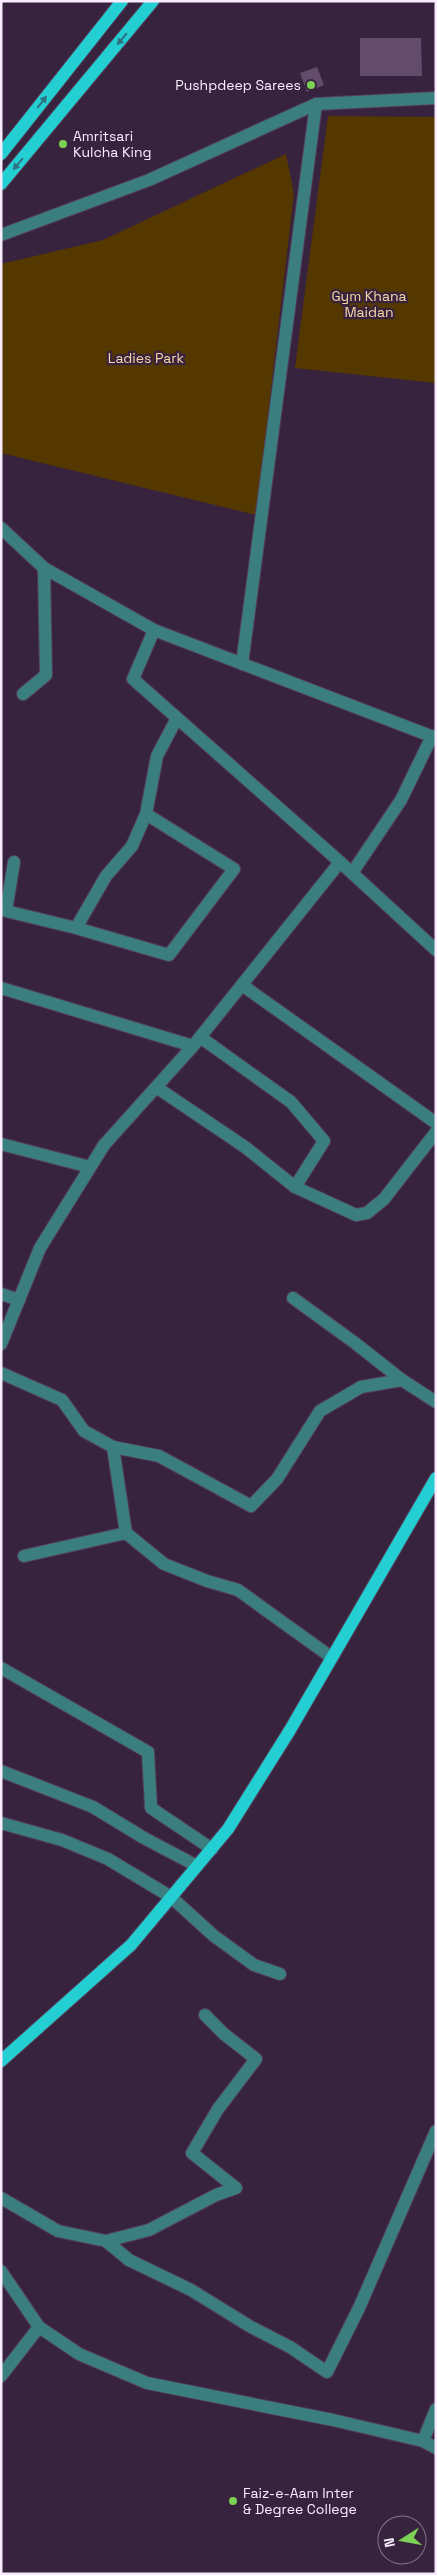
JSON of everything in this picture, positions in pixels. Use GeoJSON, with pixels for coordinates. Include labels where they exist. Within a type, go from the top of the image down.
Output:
{"type":"FeatureCollection","features":[{"type":"Feature","properties":{"kind":"main road"},"geometry":{"type":"LineString","coordinates":[[1,154],[122,1]]}},
{"type":"Feature","properties":{"kind":"main road"},"geometry":{"type":"LineString","coordinates":[[1,184],[153,1]]}},
{"type":"Feature","properties":{"kind":"main road"},"geometry":{"type":"LineString","coordinates":[[1,2061],[131,1945],[234,1821],[332,1658],[436,1478]]}},
{"type":"Feature","properties":{"kind":"street"},"geometry":{"type":"LineString","coordinates":[[1,235],[149,180],[316,104],[436,98]]}},
{"type":"Feature","properties":{"kind":"street"},"geometry":{"type":"LineString","coordinates":[[242,664],[316,104]]}},
{"type":"Feature","properties":{"kind":"street"},"geometry":{"type":"LineString","coordinates":[[1,528],[44,568],[154,630],[434,737],[402,800],[352,873]]}},
{"type":"Feature","properties":{"kind":"street"},"geometry":{"type":"LineString","coordinates":[[23,694],[46,675],[44,568]]}},
{"type":"Feature","properties":{"kind":"street"},"geometry":{"type":"LineString","coordinates":[[154,630],[133,679],[340,862],[436,950]]}},
{"type":"Feature","properties":{"kind":"street"},"geometry":{"type":"LineString","coordinates":[[76,928],[106,876],[132,846],[146,814],[157,756],[178,718]]}},
{"type":"Feature","properties":{"kind":"street"},"geometry":{"type":"LineString","coordinates":[[14,862],[6,910],[169,955],[234,869],[146,814]]}},
{"type":"Feature","properties":{"kind":"street"},"geometry":{"type":"LineString","coordinates":[[1,1344],[40,1248],[104,1145],[196,1042],[340,862]]}},
{"type":"Feature","properties":{"kind":"street"},"geometry":{"type":"LineString","coordinates":[[242,985],[436,1123]]}},
{"type":"Feature","properties":{"kind":"street"},"geometry":{"type":"LineString","coordinates":[[1,988],[196,1042],[291,1102],[324,1141],[295,1187]]}},
{"type":"Feature","properties":{"kind":"street"},"geometry":{"type":"LineString","coordinates":[[156,1087],[245,1147],[295,1187],[356,1215],[367,1213],[384,1199],[436,1132]]}},
{"type":"Feature","properties":{"kind":"street"},"geometry":{"type":"LineString","coordinates":[[1,1144],[90,1167]]}},
{"type":"Feature","properties":{"kind":"street"},"geometry":{"type":"LineString","coordinates":[[1,1294],[19,1300]]}},
{"type":"Feature","properties":{"kind":"street"},"geometry":{"type":"LineString","coordinates":[[293,1298],[355,1342],[402,1380],[436,1402]]}},
{"type":"Feature","properties":{"kind":"street"},"geometry":{"type":"LineString","coordinates":[[1,1373],[62,1400],[84,1430],[114,1447],[159,1456],[251,1506],[277,1479],[320,1411],[361,1387],[402,1380]]}},
{"type":"Feature","properties":{"kind":"street"},"geometry":{"type":"LineString","coordinates":[[114,1447],[126,1534],[164,1564],[207,1581],[238,1590],[332,1658]]}},
{"type":"Feature","properties":{"kind":"street"},"geometry":{"type":"LineString","coordinates":[[24,1556],[126,1534]]}},
{"type":"Feature","properties":{"kind":"street"},"geometry":{"type":"LineString","coordinates":[[1,1668],[148,1752],[151,1808],[212,1849]]}},
{"type":"Feature","properties":{"kind":"street"},"geometry":{"type":"LineString","coordinates":[[1,1771],[93,1807],[144,1838],[197,1866]]}},
{"type":"Feature","properties":{"kind":"street"},"geometry":{"type":"LineString","coordinates":[[1,1823],[62,1840],[108,1859],[171,1898],[214,1936],[254,1965],[280,1974]]}},
{"type":"Feature","properties":{"kind":"street"},"geometry":{"type":"LineString","coordinates":[[1,2198],[58,2231],[106,2241],[149,2230],[216,2195],[236,2188],[192,2153],[218,2109],[256,2059],[224,2034],[205,2015]]}},
{"type":"Feature","properties":{"kind":"street"},"geometry":{"type":"LineString","coordinates":[[106,2241],[129,2260],[191,2290],[251,2327],[290,2347],[327,2372],[359,2308],[436,2131]]}},
{"type":"Feature","properties":{"kind":"street"},"geometry":{"type":"LineString","coordinates":[[1,2271],[39,2327],[79,2354],[147,2383],[333,2420],[423,2441],[436,2448]]}},
{"type":"Feature","properties":{"kind":"street"},"geometry":{"type":"LineString","coordinates":[[1,2376],[39,2327]]}},
{"type":"Feature","properties":{"kind":"street"},"geometry":{"type":"LineString","coordinates":[[423,2441],[436,2409]]}},
{"type":"Feature","properties":{"kind":"green space","name":"Gym Khana Maidan"},"geometry":{"type":"Polygon","coordinates":[[[328,116],[436,117],[436,383],[295,368],[328,116]]]}},
{"type":"Feature","properties":{"kind":"green space","name":"Ladies Park"},"geometry":{"type":"Polygon","coordinates":[[[286,154],[294,194],[256,515],[1,453],[1,264],[103,240],[286,154]]]}},
{"type":"Feature","properties":{"kind":"building"},"geometry":{"type":"Polygon","coordinates":[[[360,38],[421,38],[422,76],[360,76],[360,38]]]}},
{"type":"Feature","properties":{"kind":"building"},"geometry":{"type":"Polygon","coordinates":[[[317,67],[324,85],[307,92],[300,73],[317,67]]]}},
{"type":"Feature","properties":{"kind":"place","name":"Pushpdeep Sarees"},"geometry":{"type":"Point","coordinates":[311,85]}},
{"type":"Feature","properties":{"kind":"place","name":"Amritsari Kulcha King‌‌‌"},"geometry":{"type":"Point","coordinates":[63,144]}},
{"type":"Feature","properties":{"kind":"place","name":"Faiz-e-Aam Inter & Degree College"},"geometry":{"type":"Point","coordinates":[233,2501]}}]}
